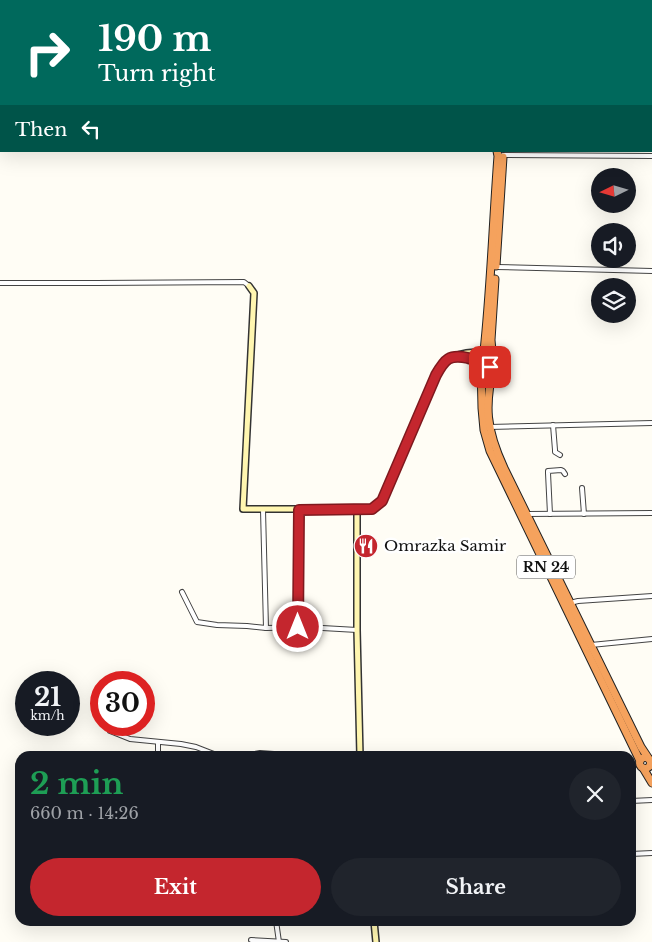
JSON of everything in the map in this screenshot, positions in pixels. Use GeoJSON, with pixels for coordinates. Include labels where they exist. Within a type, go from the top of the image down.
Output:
{"type":"FeatureCollection","features":[{"type":"Feature","properties":{"kind":"highway"},"geometry":{"type":"LineString","coordinates":[[486,351],[495,354],[497,357],[494,365],[488,368],[481,363],[480,357],[486,351],[492,335],[501,153]]}},
{"type":"Feature","properties":{"kind":"highway"},"geometry":{"type":"LineString","coordinates":[[486,351],[501,153]]}},
{"type":"Feature","properties":{"kind":"highway","name":"RN 24"},"geometry":{"type":"LineString","coordinates":[[481,363],[484,430],[490,451],[635,751]]}},
{"type":"Feature","properties":{"kind":"highway","name":"RN 24"},"geometry":{"type":"LineString","coordinates":[[494,365],[488,401],[489,427],[500,459],[641,747],[651,763]]}},
{"type":"Feature","properties":{"kind":"highway","name":"RN 24"},"geometry":{"type":"LineString","coordinates":[[636,753],[652,783]]}},
{"type":"Feature","properties":{"kind":"highway"},"geometry":{"type":"LineString","coordinates":[[642,765],[644,758],[651,763]]}},
{"type":"Feature","properties":{"kind":"main road"},"geometry":{"type":"LineString","coordinates":[[249,286],[254,293],[243,509],[372,509],[382,501],[441,366],[446,360],[469,352],[486,351]]}},
{"type":"Feature","properties":{"kind":"main road"},"geometry":{"type":"LineString","coordinates":[[457,356],[481,363]]}},
{"type":"Feature","properties":{"kind":"main road"},"geometry":{"type":"LineString","coordinates":[[358,509],[357,630],[360,751]]}},
{"type":"Feature","properties":{"kind":"main road"},"geometry":{"type":"LineString","coordinates":[[374,926],[376,942]]}},
{"type":"Feature","properties":{"kind":"street"},"geometry":{"type":"LineString","coordinates":[[501,153],[652,156]]}},
{"type":"Feature","properties":{"kind":"street"},"geometry":{"type":"LineString","coordinates":[[496,267],[652,271]]}},
{"type":"Feature","properties":{"kind":"street"},"geometry":{"type":"LineString","coordinates":[[0,283],[244,282],[249,286]]}},
{"type":"Feature","properties":{"kind":"street"},"geometry":{"type":"LineString","coordinates":[[489,427],[652,423]]}},
{"type":"Feature","properties":{"kind":"street"},"geometry":{"type":"LineString","coordinates":[[553,426],[555,452],[560,454]]}},
{"type":"Feature","properties":{"kind":"street"},"geometry":{"type":"LineString","coordinates":[[550,514],[548,471],[561,470],[565,474]]}},
{"type":"Feature","properties":{"kind":"street"},"geometry":{"type":"LineString","coordinates":[[582,488],[584,514]]}},
{"type":"Feature","properties":{"kind":"street"},"geometry":{"type":"LineString","coordinates":[[264,510],[266,628]]}},
{"type":"Feature","properties":{"kind":"street"},"geometry":{"type":"LineString","coordinates":[[298,627],[299,510]]}},
{"type":"Feature","properties":{"kind":"street"},"geometry":{"type":"LineString","coordinates":[[527,514],[652,513]]}},
{"type":"Feature","properties":{"kind":"street"},"geometry":{"type":"LineString","coordinates":[[182,592],[197,622],[266,628],[298,627],[357,630]]}},
{"type":"Feature","properties":{"kind":"street"},"geometry":{"type":"LineString","coordinates":[[571,605],[578,601],[652,596]]}},
{"type":"Feature","properties":{"kind":"street"},"geometry":{"type":"LineString","coordinates":[[591,645],[652,639]]}},
{"type":"Feature","properties":{"kind":"street"},"geometry":{"type":"LineString","coordinates":[[122,736],[130,739],[181,744],[206,751]]}},
{"type":"Feature","properties":{"kind":"street"},"geometry":{"type":"LineString","coordinates":[[158,742],[158,751]]}},
{"type":"Feature","properties":{"kind":"street"},"geometry":{"type":"LineString","coordinates":[[636,801],[652,800]]}},
{"type":"Feature","properties":{"kind":"street"},"geometry":{"type":"LineString","coordinates":[[636,854],[652,853]]}},
{"type":"Feature","properties":{"kind":"street"},"geometry":{"type":"LineString","coordinates":[[277,926],[279,942]]}},
{"type":"Feature","properties":{"kind":"street"},"geometry":{"type":"LineString","coordinates":[[251,940],[286,942]]}},
{"type":"Feature","properties":{"kind":"place","name":"Omrazka Samir"},"geometry":{"type":"Point","coordinates":[366,546]}},
{"type":"Feature","properties":{"kind":"route"},"geometry":{"type":"LineString","coordinates":[[298,627],[299,510],[372,509],[382,501],[441,366],[449,358],[457,356],[474,360],[480,362],[485,367],[490,367]]}}]}
